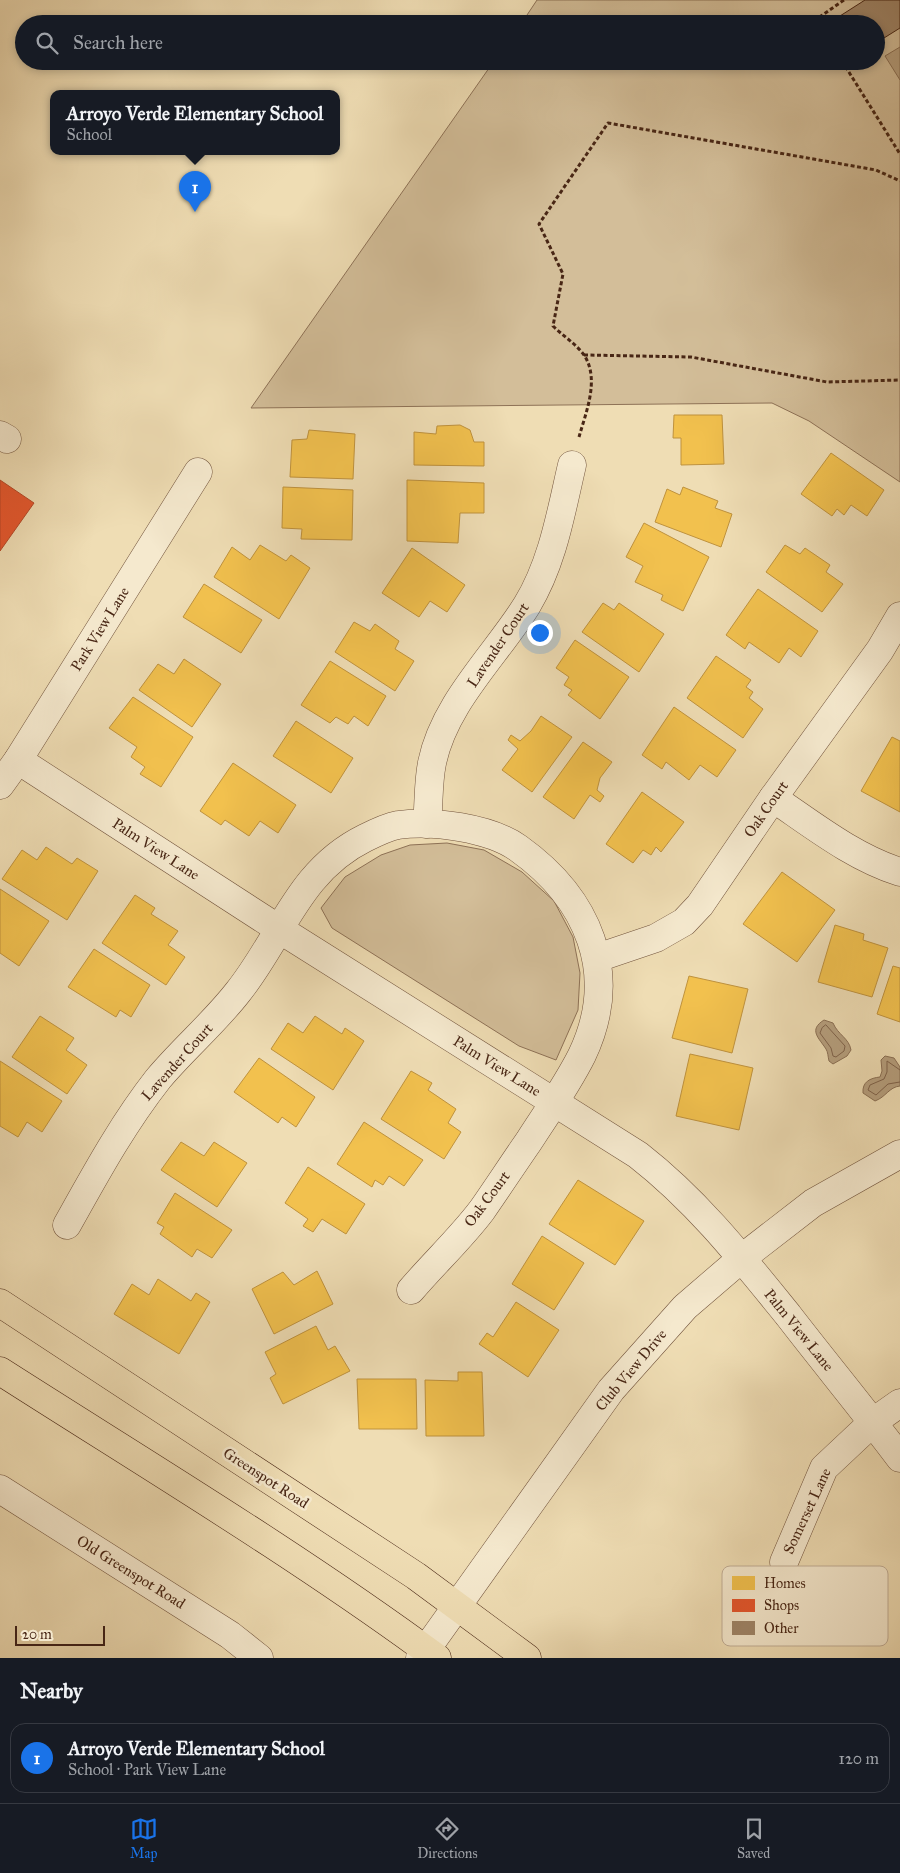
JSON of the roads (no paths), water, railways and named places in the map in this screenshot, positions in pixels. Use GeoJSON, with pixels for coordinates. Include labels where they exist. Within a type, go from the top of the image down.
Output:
{"type":"FeatureCollection","features":[{"type":"Feature","properties":{"kind":"main road","name":"Greenspot Road"},"geometry":{"type":"LineString","coordinates":[[0,1303],[416,1576],[527,1658]]}},
{"type":"Feature","properties":{"kind":"main road"},"geometry":{"type":"LineString","coordinates":[[0,1371],[250,1531],[427,1655]]}},
{"type":"Feature","properties":{"kind":"street","name":"Lavender Court"},"geometry":{"type":"LineString","coordinates":[[67,1225],[106,1153],[130,1117],[160,1077],[206,1030],[240,990],[308,882],[332,858],[363,839],[395,825],[428,824],[432,763],[444,728],[492,652],[527,604],[552,552],[572,464]]}},
{"type":"Feature","properties":{"kind":"street","name":"Park View Lane"},"geometry":{"type":"LineString","coordinates":[[0,785],[18,760],[198,472]]}},
{"type":"Feature","properties":{"kind":"street","name":"Oak Court"},"geometry":{"type":"LineString","coordinates":[[597,958],[656,938],[684,922],[700,904],[773,798],[880,650],[900,616]]}},
{"type":"Feature","properties":{"kind":"street","name":"Palm View Lane"},"geometry":{"type":"LineString","coordinates":[[18,760],[279,929],[638,1155],[670,1180],[708,1218],[742,1258],[900,1458]]}},
{"type":"Feature","properties":{"kind":"street"},"geometry":{"type":"LineString","coordinates":[[773,798],[836,841],[879,865],[900,872]]}},
{"type":"Feature","properties":{"kind":"street","name":"Oak Court"},"geometry":{"type":"LineString","coordinates":[[411,1290],[480,1211],[555,1103],[582,1054],[593,1025],[598,994],[597,958],[586,923],[568,894],[539,864],[507,840],[467,829],[428,824]]}},
{"type":"Feature","properties":{"kind":"street","name":"Club View Drive"},"geometry":{"type":"LineString","coordinates":[[427,1655],[456,1604],[612,1390],[685,1308],[742,1258],[813,1203],[900,1154]]}},
{"type":"Feature","properties":{"kind":"street","name":"Somerset Lane"},"geometry":{"type":"LineString","coordinates":[[784,1562],[824,1468],[873,1422],[900,1403]]}},
{"type":"Feature","properties":{"kind":"street","name":"Old Greenspot Road"},"geometry":{"type":"LineString","coordinates":[[0,1489],[230,1635],[259,1658]]}},
{"type":"Feature","properties":{"kind":"water"},"geometry":{"type":"Polygon","coordinates":[[[900,47],[900,80],[885,56],[900,47]]]}},
{"type":"Feature","properties":{"kind":"water"},"geometry":{"type":"Polygon","coordinates":[[[824,1020],[833,1023],[848,1042],[851,1050],[847,1056],[833,1064],[829,1061],[827,1050],[816,1034],[817,1027],[824,1020]]]}},
{"type":"Feature","properties":{"kind":"water"},"geometry":{"type":"Polygon","coordinates":[[[885,1056],[894,1058],[900,1067],[900,1086],[893,1088],[875,1101],[863,1093],[863,1089],[867,1081],[880,1077],[882,1071],[881,1060],[885,1056]]]}},
{"type":"Feature","properties":{"kind":"place","name":"Arroyo Verde Elementary School"},"geometry":{"type":"Point","coordinates":[195,212]}}]}
